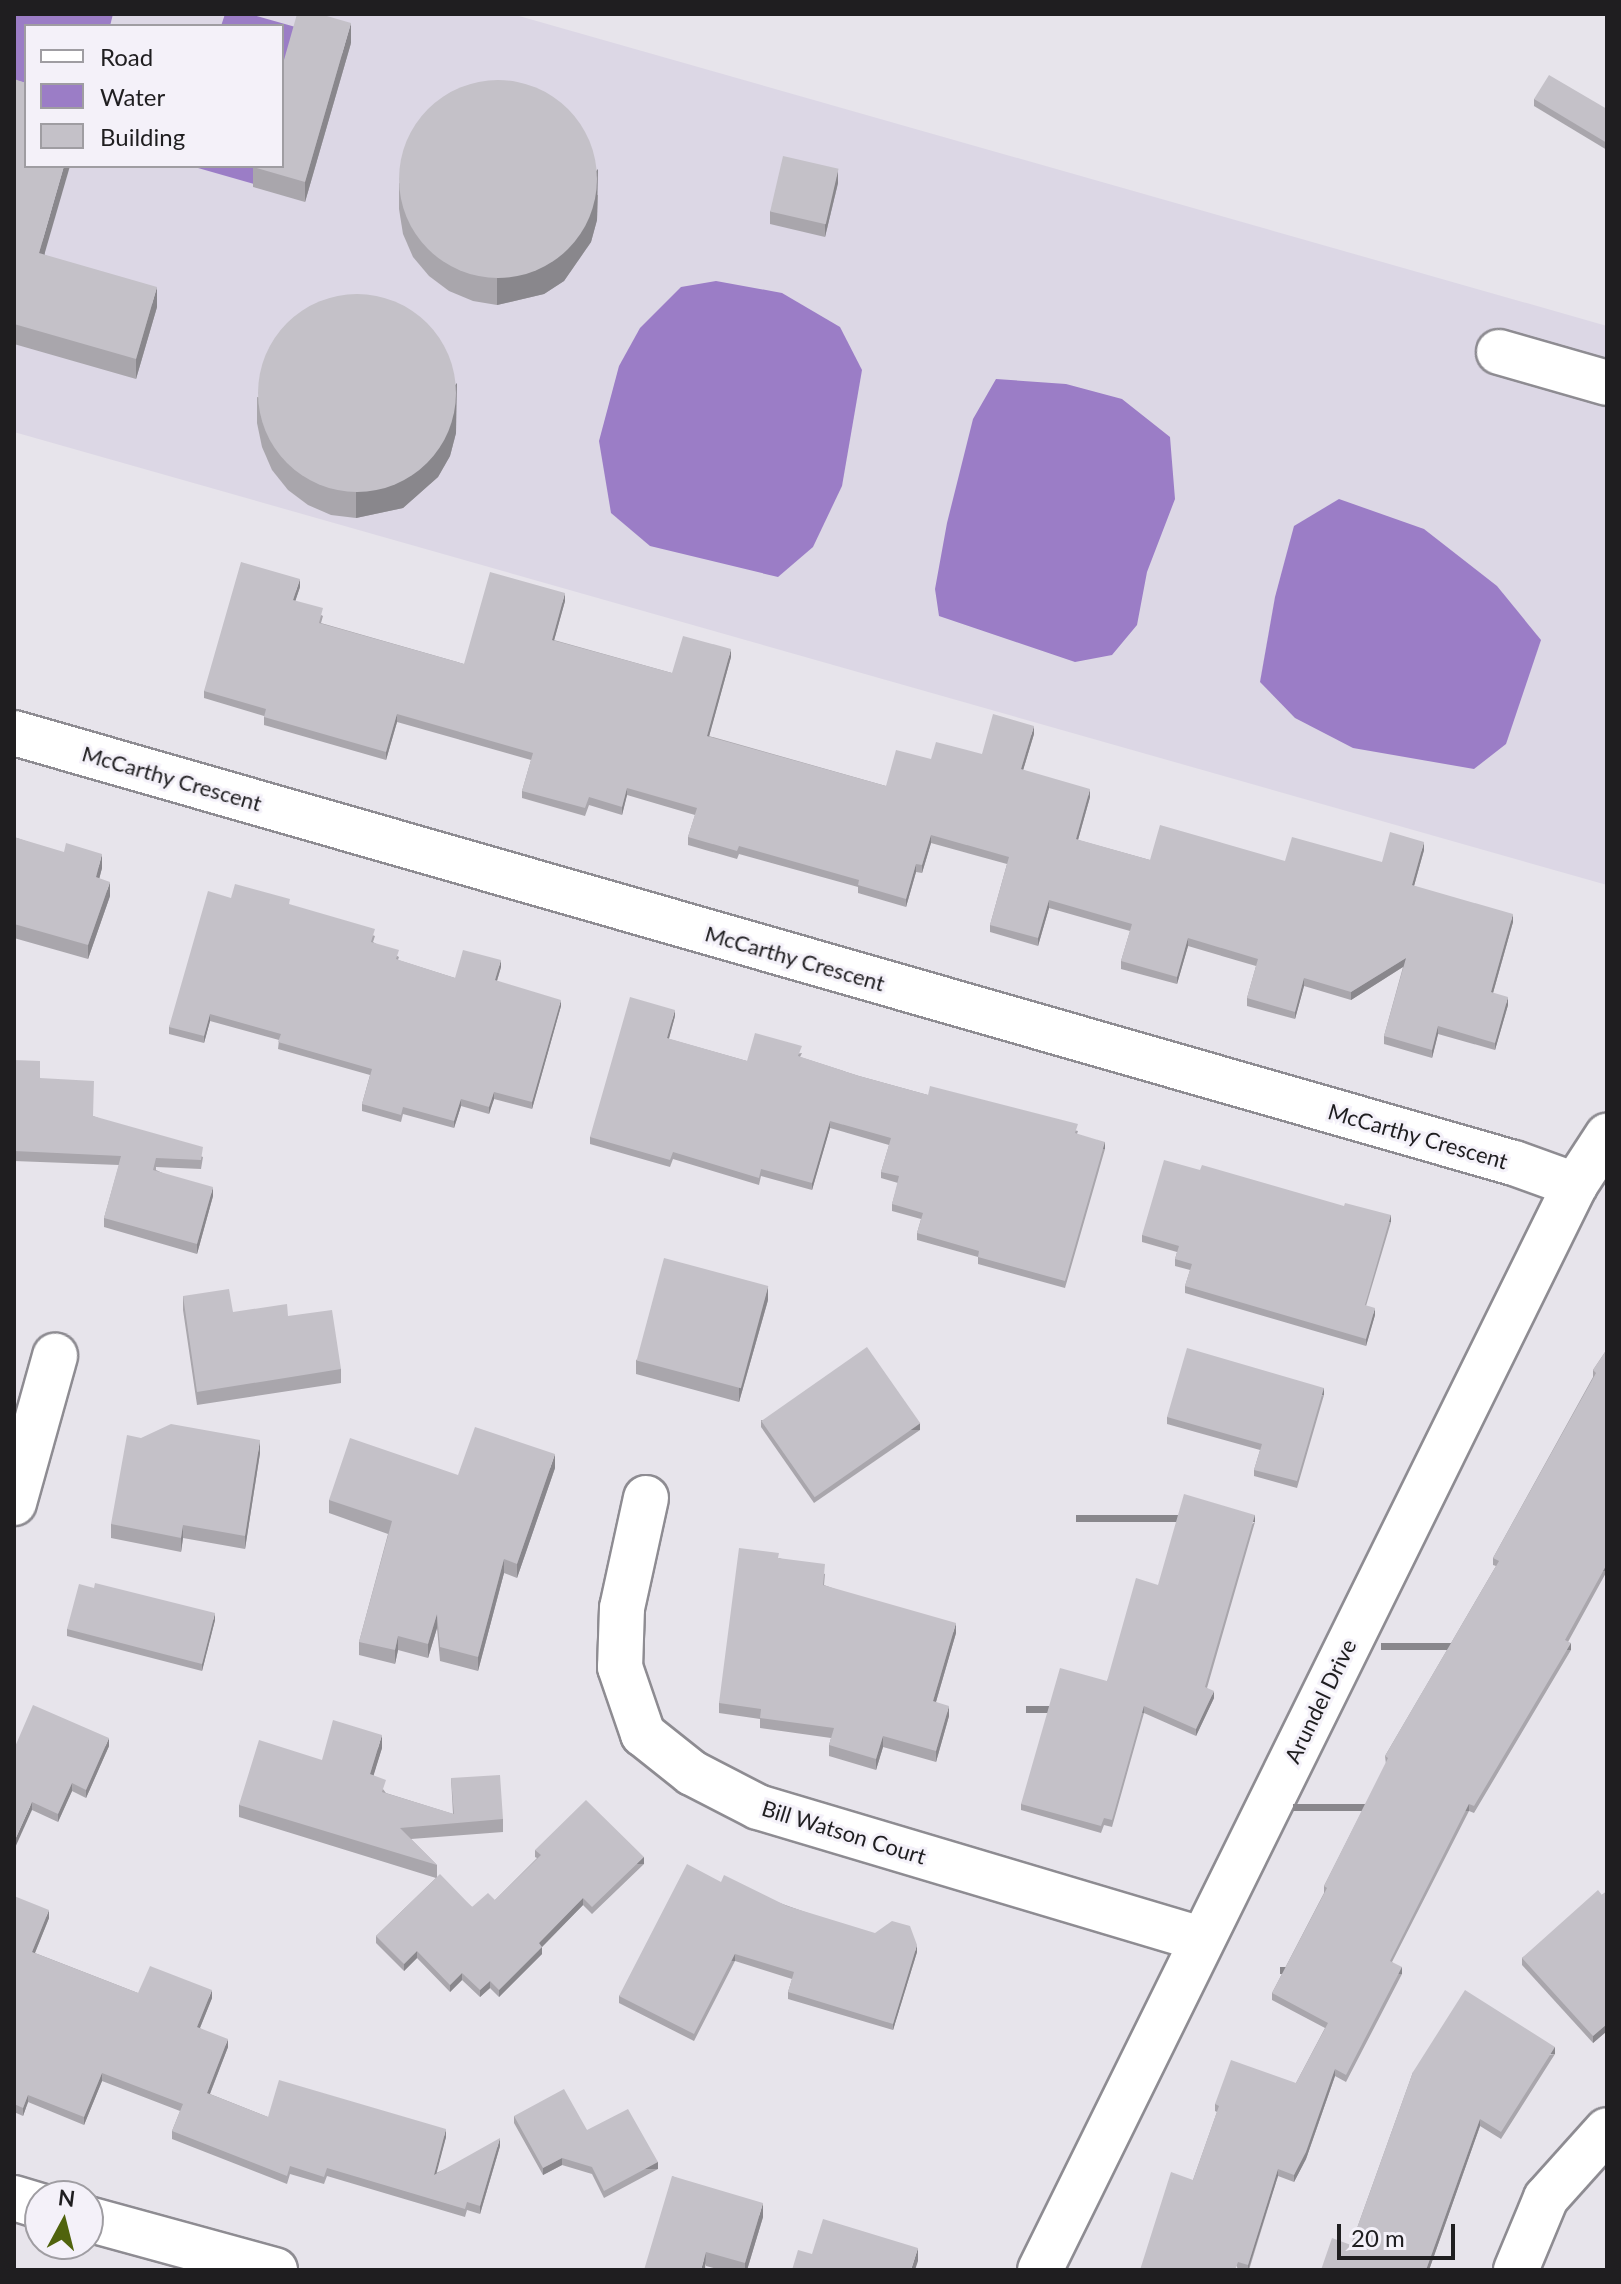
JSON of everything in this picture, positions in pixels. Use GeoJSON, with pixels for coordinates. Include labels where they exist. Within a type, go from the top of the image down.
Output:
{"type":"FeatureCollection","features":[{"type":"Feature","properties":{"kind":"street"},"geometry":{"type":"LineString","coordinates":[[1499,352],[1607,383]]}},
{"type":"Feature","properties":{"kind":"street","name":"McCarthy Crescent"},"geometry":{"type":"LineString","coordinates":[[14,733],[1499,1159],[1575,1185]]}},
{"type":"Feature","properties":{"kind":"street","name":"Arundel Drive"},"geometry":{"type":"LineString","coordinates":[[1040,2270],[1575,1185],[1607,1136]]}},
{"type":"Feature","properties":{"kind":"street"},"geometry":{"type":"LineString","coordinates":[[14,1503],[55,1356]]}},
{"type":"Feature","properties":{"kind":"street","name":"Bill Watson Court"},"geometry":{"type":"LineString","coordinates":[[646,1498],[622,1608],[620,1667],[643,1734],[692,1773],[758,1807],[1202,1939]]}},
{"type":"Feature","properties":{"kind":"street"},"geometry":{"type":"LineString","coordinates":[[1516,2270],[1546,2198],[1607,2130]]}},
{"type":"Feature","properties":{"kind":"street"},"geometry":{"type":"LineString","coordinates":[[104,2223],[275,2270]]}},
{"type":"Feature","properties":{"kind":"shaded area"},"geometry":{"type":"Polygon","coordinates":[[[14,14],[512,14],[1607,326],[1607,885],[14,432],[14,14]]]}},
{"type":"Feature","properties":{"kind":"water"},"geometry":{"type":"Polygon","coordinates":[[[14,14],[113,14],[110,24],[24,24],[24,82],[14,80],[14,14]]]}},
{"type":"Feature","properties":{"kind":"water"},"geometry":{"type":"Polygon","coordinates":[[[225,14],[250,14],[299,28],[284,80],[284,24],[222,24],[225,14]]]}},
{"type":"Feature","properties":{"kind":"water"},"geometry":{"type":"Polygon","coordinates":[[[198,168],[258,168],[254,184],[198,168]]]}},
{"type":"Feature","properties":{"kind":"water"},"geometry":{"type":"Polygon","coordinates":[[[716,281],[782,293],[840,327],[862,370],[842,486],[813,547],[778,577],[650,546],[611,513],[599,441],[619,366],[640,328],[681,287],[716,281]]]}},
{"type":"Feature","properties":{"kind":"water"},"geometry":{"type":"Polygon","coordinates":[[[996,379],[1066,384],[1122,399],[1170,437],[1175,499],[1147,572],[1137,625],[1112,655],[1075,662],[939,616],[935,589],[947,523],[973,419],[996,379]]]}},
{"type":"Feature","properties":{"kind":"water"},"geometry":{"type":"Polygon","coordinates":[[[1339,499],[1424,529],[1497,586],[1541,640],[1506,744],[1474,769],[1353,748],[1295,718],[1260,682],[1275,597],[1294,526],[1339,499]]]}},
{"type":"Feature","properties":{"kind":"building"},"geometry":{"type":"Polygon","coordinates":[[[297,14],[320,14],[351,23],[305,182],[256,168],[284,168],[284,60],[297,14]]]}},
{"type":"Feature","properties":{"kind":"building"},"geometry":{"type":"Polygon","coordinates":[[[1549,75],[1607,109],[1607,143],[1534,99],[1549,75]]]}},
{"type":"Feature","properties":{"kind":"building"},"geometry":{"type":"Polygon","coordinates":[[[14,79],[24,82],[24,168],[63,168],[39,253],[157,287],[136,359],[14,324],[14,79]]]}},
{"type":"Feature","properties":{"kind":"building"},"geometry":{"type":"Polygon","coordinates":[[[498,80],[536,88],[568,109],[589,141],[597,179],[589,217],[568,249],[536,270],[498,278],[460,270],[428,249],[407,217],[399,179],[407,141],[428,109],[460,88],[498,80]]]}},
{"type":"Feature","properties":{"kind":"building"},"geometry":{"type":"Polygon","coordinates":[[[783,156],[839,169],[826,224],[770,212],[783,156]]]}},
{"type":"Feature","properties":{"kind":"building"},"geometry":{"type":"Polygon","coordinates":[[[357,294],[395,302],[427,323],[448,355],[456,393],[448,431],[427,463],[395,484],[357,492],[319,484],[287,463],[266,431],[258,393],[266,355],[287,323],[319,302],[357,294]]]}},
{"type":"Feature","properties":{"kind":"building"},"geometry":{"type":"Polygon","coordinates":[[[241,562],[300,579],[293,600],[323,608],[319,623],[464,664],[490,572],[565,593],[552,640],[672,673],[683,636],[731,649],[707,736],[886,786],[896,750],[931,759],[936,742],[982,754],[993,714],[1034,726],[1021,769],[1090,789],[1076,839],[1150,860],[1160,825],[1285,861],[1292,837],[1382,862],[1390,832],[1424,842],[1412,885],[1513,914],[1491,992],[1508,997],[1495,1043],[1438,1026],[1432,1050],[1384,1036],[1406,958],[1351,992],[1304,978],[1295,1012],[1247,998],[1258,959],[1188,938],[1177,977],[1121,961],[1132,924],[1049,900],[1038,938],[990,925],[1009,857],[931,835],[922,865],[916,864],[906,899],[858,885],[859,880],[739,846],[737,851],[688,837],[697,808],[627,788],[622,807],[589,797],[585,808],[522,791],[533,753],[397,714],[386,752],[264,717],[266,709],[204,691],[241,562]]]}},
{"type":"Feature","properties":{"kind":"building"},"geometry":{"type":"Polygon","coordinates":[[[14,837],[64,852],[66,843],[102,854],[96,877],[110,882],[88,945],[14,924],[14,837]]]}},
{"type":"Feature","properties":{"kind":"building"},"geometry":{"type":"Polygon","coordinates":[[[235,884],[290,899],[289,904],[375,929],[371,942],[399,950],[396,959],[455,978],[463,950],[501,960],[495,980],[561,1000],[532,1102],[494,1092],[489,1107],[461,1099],[454,1121],[403,1107],[401,1115],[362,1104],[372,1069],[278,1042],[281,1034],[210,1014],[204,1036],[169,1027],[208,891],[231,898],[235,884]]]}},
{"type":"Feature","properties":{"kind":"building"},"geometry":{"type":"Polygon","coordinates":[[[630,997],[675,1010],[667,1038],[747,1061],[755,1033],[802,1046],[798,1056],[859,1076],[928,1095],[930,1086],[1078,1124],[1075,1133],[1105,1142],[1065,1281],[978,1257],[979,1251],[917,1233],[923,1213],[892,1204],[899,1176],[881,1172],[891,1138],[830,1121],[812,1183],[761,1169],[759,1178],[673,1152],[670,1160],[590,1137],[630,997]]]}},
{"type":"Feature","properties":{"kind":"building"},"geometry":{"type":"Polygon","coordinates":[[[14,1060],[40,1061],[40,1078],[94,1081],[93,1116],[203,1147],[201,1160],[156,1158],[153,1170],[213,1187],[197,1244],[104,1218],[121,1156],[14,1151],[14,1060]]]}},
{"type":"Feature","properties":{"kind":"building"},"geometry":{"type":"Polygon","coordinates":[[[1164,1160],[1200,1170],[1202,1165],[1344,1206],[1345,1203],[1391,1215],[1365,1305],[1375,1308],[1366,1339],[1185,1286],[1192,1264],[1175,1259],[1179,1246],[1142,1235],[1164,1160]]]}},
{"type":"Feature","properties":{"kind":"building"},"geometry":{"type":"Polygon","coordinates":[[[664,1258],[768,1286],[741,1388],[637,1360],[664,1258]]]}},
{"type":"Feature","properties":{"kind":"building"},"geometry":{"type":"Polygon","coordinates":[[[229,1289],[233,1312],[287,1304],[288,1316],[332,1310],[341,1369],[197,1392],[183,1296],[229,1289]]]}},
{"type":"Feature","properties":{"kind":"building"},"geometry":{"type":"Polygon","coordinates":[[[867,1347],[920,1423],[815,1497],[761,1421],[867,1347]]]}},
{"type":"Feature","properties":{"kind":"building"},"geometry":{"type":"Polygon","coordinates":[[[1187,1348],[1324,1388],[1297,1481],[1254,1470],[1262,1444],[1167,1417],[1187,1348]]]}},
{"type":"Feature","properties":{"kind":"building"},"geometry":{"type":"Polygon","coordinates":[[[1607,1349],[1607,1564],[1565,1640],[1571,1643],[1474,1806],[1469,1804],[1390,1961],[1402,1967],[1346,2075],[1335,2069],[1306,2152],[1294,2175],[1278,2169],[1248,2265],[1238,2262],[1235,2270],[1140,2270],[1171,2172],[1193,2180],[1219,2106],[1215,2104],[1231,2060],[1296,2083],[1328,2023],[1272,1993],[1327,1888],[1324,1886],[1388,1758],[1385,1756],[1499,1561],[1493,1558],[1607,1349]]]}},
{"type":"Feature","properties":{"kind":"building"},"geometry":{"type":"Polygon","coordinates":[[[171,1424],[260,1440],[245,1536],[183,1525],[181,1538],[111,1524],[127,1435],[141,1438],[171,1424]]]}},
{"type":"Feature","properties":{"kind":"building"},"geometry":{"type":"Polygon","coordinates":[[[475,1427],[555,1454],[517,1564],[504,1559],[478,1657],[440,1647],[437,1614],[428,1644],[398,1636],[395,1650],[359,1642],[392,1521],[329,1500],[350,1438],[458,1475],[475,1427]]]}},
{"type":"Feature","properties":{"kind":"building"},"geometry":{"type":"Polygon","coordinates":[[[1184,1494],[1255,1515],[1205,1687],[1214,1691],[1196,1729],[1144,1706],[1112,1820],[1104,1818],[1101,1826],[1021,1804],[1060,1668],[1107,1681],[1136,1578],[1158,1585],[1184,1494]]]}},
{"type":"Feature","properties":{"kind":"building"},"geometry":{"type":"Polygon","coordinates":[[[739,1548],[779,1553],[778,1558],[825,1564],[823,1585],[956,1623],[933,1701],[949,1706],[936,1751],[883,1736],[876,1759],[829,1745],[834,1728],[760,1718],[761,1709],[719,1703],[739,1548]]]}},
{"type":"Feature","properties":{"kind":"building"},"geometry":{"type":"Polygon","coordinates":[[[95,1583],[215,1613],[202,1664],[67,1629],[79,1584],[94,1588],[95,1583]]]}},
{"type":"Feature","properties":{"kind":"building"},"geometry":{"type":"Polygon","coordinates":[[[33,1705],[109,1738],[86,1790],[72,1783],[58,1814],[32,1802],[14,1842],[14,1749],[33,1705]]]}},
{"type":"Feature","properties":{"kind":"building"},"geometry":{"type":"Polygon","coordinates":[[[333,1720],[382,1735],[370,1774],[386,1780],[382,1792],[454,1814],[451,1778],[500,1775],[503,1819],[400,1828],[437,1865],[239,1805],[259,1740],[322,1760],[333,1720]]]}},
{"type":"Feature","properties":{"kind":"building"},"geometry":{"type":"Polygon","coordinates":[[[586,1800],[644,1857],[592,1907],[583,1898],[539,1943],[542,1947],[499,1990],[490,1981],[480,1990],[462,1973],[450,1985],[417,1951],[404,1964],[376,1936],[440,1874],[472,1907],[488,1893],[495,1900],[541,1855],[535,1850],[586,1800]]]}},
{"type":"Feature","properties":{"kind":"building"},"geometry":{"type":"Polygon","coordinates":[[[687,1864],[721,1882],[724,1875],[787,1906],[875,1933],[892,1921],[910,1926],[917,1945],[893,2024],[788,1992],[794,1972],[735,1954],[694,2034],[619,1996],[687,1864]]]}},
{"type":"Feature","properties":{"kind":"building"},"geometry":{"type":"Polygon","coordinates":[[[1598,1890],[1602,1895],[1607,1891],[1607,2024],[1593,2036],[1522,1958],[1598,1890]]]}},
{"type":"Feature","properties":{"kind":"building"},"geometry":{"type":"Polygon","coordinates":[[[14,1896],[49,1910],[32,1952],[138,1993],[150,1966],[212,1990],[197,2027],[228,2039],[207,2093],[268,2117],[279,2080],[446,2129],[434,2175],[500,2138],[480,2206],[467,2202],[465,2209],[327,2168],[324,2177],[290,2166],[287,2176],[172,2131],[183,2104],[102,2073],[84,2117],[28,2095],[23,2108],[14,2104],[14,1896]]]}},
{"type":"Feature","properties":{"kind":"building"},"geometry":{"type":"Polygon","coordinates":[[[1465,1990],[1555,2047],[1501,2132],[1480,2119],[1426,2270],[1321,2270],[1332,2238],[1351,2245],[1413,2072],[1465,1990]]]}},
{"type":"Feature","properties":{"kind":"building"},"geometry":{"type":"Polygon","coordinates":[[[564,2089],[587,2130],[628,2109],[658,2162],[604,2191],[592,2167],[562,2158],[543,2168],[514,2116],[564,2089]]]}},
{"type":"Feature","properties":{"kind":"building"},"geometry":{"type":"Polygon","coordinates":[[[672,2176],[763,2203],[745,2263],[706,2252],[701,2270],[644,2270],[672,2176]]]}},
{"type":"Feature","properties":{"kind":"building"},"geometry":{"type":"Polygon","coordinates":[[[823,2219],[918,2248],[911,2270],[792,2270],[798,2250],[812,2254],[823,2219]]]}}]}
